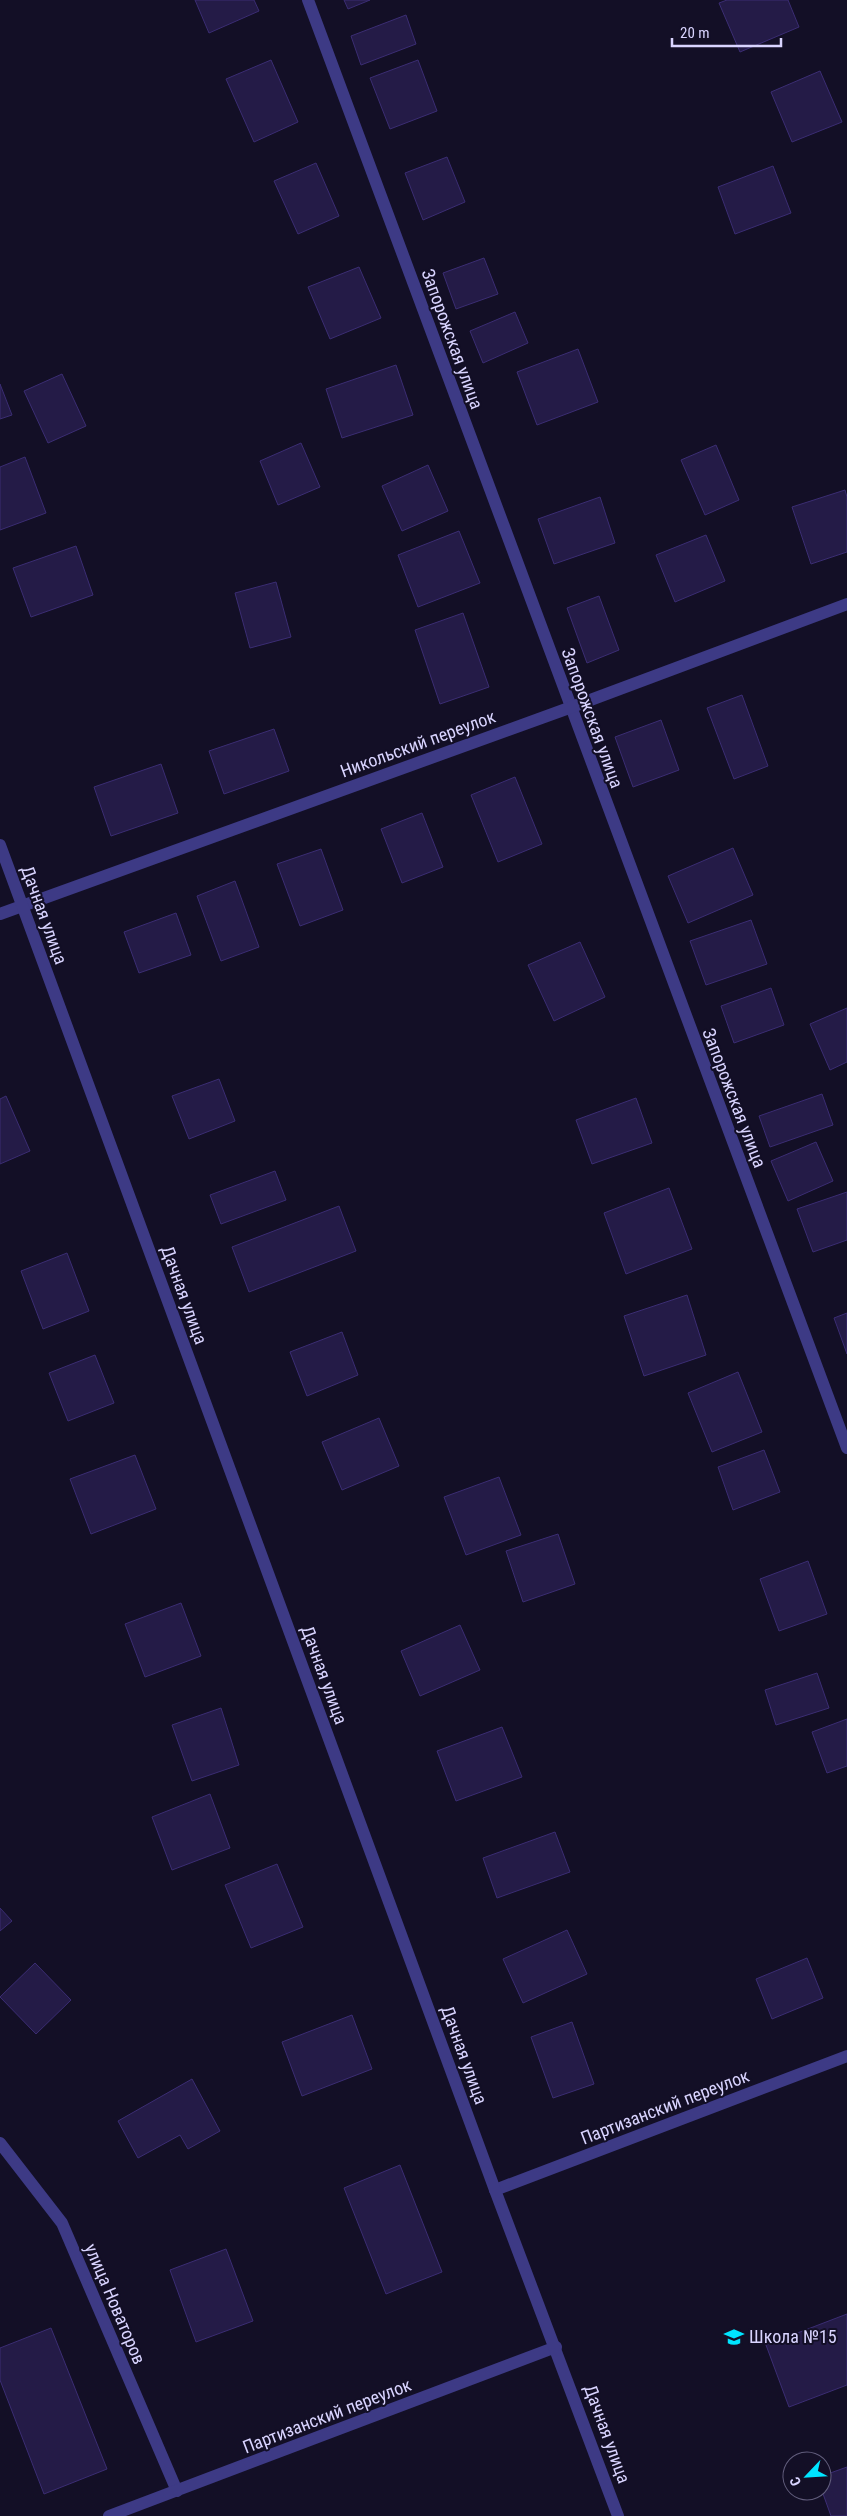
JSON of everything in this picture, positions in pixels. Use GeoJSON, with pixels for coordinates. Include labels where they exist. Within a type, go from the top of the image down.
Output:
{"type":"FeatureCollection","features":[{"type":"Feature","properties":{"kind":"street","name":"Запорожская улица"},"geometry":{"type":"LineString","coordinates":[[308,0],[569,708],[847,1448]]}},
{"type":"Feature","properties":{"kind":"street","name":"Никольский переулок"},"geometry":{"type":"LineString","coordinates":[[0,914],[569,708],[847,604]]}},
{"type":"Feature","properties":{"kind":"street","name":"Дачная улица"},"geometry":{"type":"LineString","coordinates":[[0,845],[495,2190],[618,2516]]}},
{"type":"Feature","properties":{"kind":"street","name":"Партизанский переулок"},"geometry":{"type":"LineString","coordinates":[[495,2190],[847,2056]]}},
{"type":"Feature","properties":{"kind":"street","name":"улица Новаторов"},"geometry":{"type":"LineString","coordinates":[[0,2143],[62,2222],[177,2491]]}},
{"type":"Feature","properties":{"kind":"street","name":"Партизанский переулок"},"geometry":{"type":"LineString","coordinates":[[109,2516],[556,2348]]}},
{"type":"Feature","properties":{"kind":"building"},"geometry":{"type":"Polygon","coordinates":[[[195,0],[254,0],[259,11],[209,33],[195,0]]]}},
{"type":"Feature","properties":{"kind":"building"},"geometry":{"type":"Polygon","coordinates":[[[344,0],[370,0],[348,9],[344,0]]]}},
{"type":"Feature","properties":{"kind":"building"},"geometry":{"type":"Polygon","coordinates":[[[727,0],[788,0],[799,27],[740,52],[719,3],[727,0]]]}},
{"type":"Feature","properties":{"kind":"building"},"geometry":{"type":"Polygon","coordinates":[[[406,15],[416,44],[361,65],[351,36],[406,15]]]}},
{"type":"Feature","properties":{"kind":"building"},"geometry":{"type":"Polygon","coordinates":[[[271,60],[298,122],[254,142],[226,79],[271,60]]]}},
{"type":"Feature","properties":{"kind":"building"},"geometry":{"type":"Polygon","coordinates":[[[418,60],[437,111],[390,129],[370,78],[418,60]]]}},
{"type":"Feature","properties":{"kind":"building"},"geometry":{"type":"Polygon","coordinates":[[[820,71],[842,122],[792,142],[771,92],[820,71]]]}},
{"type":"Feature","properties":{"kind":"building"},"geometry":{"type":"Polygon","coordinates":[[[447,157],[465,202],[423,220],[405,173],[447,157]]]}},
{"type":"Feature","properties":{"kind":"building"},"geometry":{"type":"Polygon","coordinates":[[[316,163],[339,216],[298,234],[274,181],[316,163]]]}},
{"type":"Feature","properties":{"kind":"building"},"geometry":{"type":"Polygon","coordinates":[[[773,166],[791,213],[735,234],[718,187],[773,166]]]}},
{"type":"Feature","properties":{"kind":"building"},"geometry":{"type":"Polygon","coordinates":[[[484,258],[498,294],[456,309],[443,273],[484,258]]]}},
{"type":"Feature","properties":{"kind":"building"},"geometry":{"type":"Polygon","coordinates":[[[359,267],[381,318],[330,339],[308,287],[359,267]]]}},
{"type":"Feature","properties":{"kind":"building"},"geometry":{"type":"Polygon","coordinates":[[[515,312],[528,343],[483,363],[470,331],[515,312]]]}},
{"type":"Feature","properties":{"kind":"building"},"geometry":{"type":"Polygon","coordinates":[[[578,349],[598,402],[537,425],[517,372],[578,349]]]}},
{"type":"Feature","properties":{"kind":"building"},"geometry":{"type":"Polygon","coordinates":[[[396,365],[413,415],[342,438],[326,389],[396,365]]]}},
{"type":"Feature","properties":{"kind":"building"},"geometry":{"type":"Polygon","coordinates":[[[62,374],[86,426],[48,443],[24,391],[62,374]]]}},
{"type":"Feature","properties":{"kind":"building"},"geometry":{"type":"Polygon","coordinates":[[[0,384],[12,415],[0,419],[0,384]]]}},
{"type":"Feature","properties":{"kind":"building"},"geometry":{"type":"Polygon","coordinates":[[[301,443],[320,487],[278,505],[260,461],[301,443]]]}},
{"type":"Feature","properties":{"kind":"building"},"geometry":{"type":"Polygon","coordinates":[[[716,445],[739,500],[705,515],[681,460],[716,445]]]}},
{"type":"Feature","properties":{"kind":"building"},"geometry":{"type":"Polygon","coordinates":[[[25,457],[46,513],[0,530],[0,467],[25,457]]]}},
{"type":"Feature","properties":{"kind":"building"},"geometry":{"type":"Polygon","coordinates":[[[428,465],[448,511],[402,531],[382,486],[428,465]]]}},
{"type":"Feature","properties":{"kind":"building"},"geometry":{"type":"Polygon","coordinates":[[[845,490],[847,497],[847,552],[811,564],[792,507],[845,490]]]}},
{"type":"Feature","properties":{"kind":"building"},"geometry":{"type":"Polygon","coordinates":[[[600,497],[615,543],[554,564],[538,519],[600,497]]]}},
{"type":"Feature","properties":{"kind":"building"},"geometry":{"type":"Polygon","coordinates":[[[459,531],[480,583],[418,607],[398,555],[459,531]]]}},
{"type":"Feature","properties":{"kind":"building"},"geometry":{"type":"Polygon","coordinates":[[[706,535],[725,581],[675,602],[656,555],[706,535]]]}},
{"type":"Feature","properties":{"kind":"building"},"geometry":{"type":"Polygon","coordinates":[[[76,546],[93,595],[31,617],[13,568],[76,546]]]}},
{"type":"Feature","properties":{"kind":"building"},"geometry":{"type":"Polygon","coordinates":[[[276,582],[291,637],[250,648],[235,593],[276,582]]]}},
{"type":"Feature","properties":{"kind":"building"},"geometry":{"type":"Polygon","coordinates":[[[599,596],[619,650],[587,663],[567,608],[599,596]]]}},
{"type":"Feature","properties":{"kind":"building"},"geometry":{"type":"Polygon","coordinates":[[[463,613],[489,687],[440,704],[415,630],[463,613]]]}},
{"type":"Feature","properties":{"kind":"building"},"geometry":{"type":"Polygon","coordinates":[[[742,695],[768,766],[734,779],[707,708],[742,695]]]}},
{"type":"Feature","properties":{"kind":"building"},"geometry":{"type":"Polygon","coordinates":[[[661,720],[679,770],[633,787],[615,737],[661,720]]]}},
{"type":"Feature","properties":{"kind":"building"},"geometry":{"type":"Polygon","coordinates":[[[274,729],[289,771],[224,794],[209,751],[274,729]]]}},
{"type":"Feature","properties":{"kind":"building"},"geometry":{"type":"Polygon","coordinates":[[[161,764],[178,813],[111,836],[94,787],[161,764]]]}},
{"type":"Feature","properties":{"kind":"building"},"geometry":{"type":"Polygon","coordinates":[[[515,777],[542,844],[498,862],[471,795],[515,777]]]}},
{"type":"Feature","properties":{"kind":"building"},"geometry":{"type":"Polygon","coordinates":[[[422,813],[443,867],[402,883],[381,829],[422,813]]]}},
{"type":"Feature","properties":{"kind":"building"},"geometry":{"type":"Polygon","coordinates":[[[733,848],[753,895],[688,923],[668,876],[733,848]]]}},
{"type":"Feature","properties":{"kind":"building"},"geometry":{"type":"Polygon","coordinates":[[[321,849],[343,910],[300,926],[277,864],[321,849]]]}},
{"type":"Feature","properties":{"kind":"building"},"geometry":{"type":"Polygon","coordinates":[[[235,881],[259,947],[221,961],[197,896],[235,881]]]}},
{"type":"Feature","properties":{"kind":"building"},"geometry":{"type":"Polygon","coordinates":[[[176,913],[191,955],[139,973],[124,932],[176,913]]]}},
{"type":"Feature","properties":{"kind":"building"},"geometry":{"type":"Polygon","coordinates":[[[751,920],[767,964],[706,985],[690,941],[751,920]]]}},
{"type":"Feature","properties":{"kind":"building"},"geometry":{"type":"Polygon","coordinates":[[[580,942],[605,997],[554,1021],[528,965],[580,942]]]}},
{"type":"Feature","properties":{"kind":"building"},"geometry":{"type":"Polygon","coordinates":[[[771,988],[784,1025],[734,1043],[721,1006],[771,988]]]}},
{"type":"Feature","properties":{"kind":"building"},"geometry":{"type":"Polygon","coordinates":[[[847,1008],[847,1062],[830,1070],[810,1024],[847,1008]]]}},
{"type":"Feature","properties":{"kind":"building"},"geometry":{"type":"Polygon","coordinates":[[[219,1079],[235,1121],[189,1139],[172,1096],[219,1079]]]}},
{"type":"Feature","properties":{"kind":"building"},"geometry":{"type":"Polygon","coordinates":[[[822,1094],[833,1125],[770,1147],[759,1116],[822,1094]]]}},
{"type":"Feature","properties":{"kind":"building"},"geometry":{"type":"Polygon","coordinates":[[[6,1096],[30,1151],[0,1164],[0,1099],[6,1096]]]}},
{"type":"Feature","properties":{"kind":"building"},"geometry":{"type":"Polygon","coordinates":[[[636,1098],[652,1143],[592,1164],[576,1120],[636,1098]]]}},
{"type":"Feature","properties":{"kind":"building"},"geometry":{"type":"Polygon","coordinates":[[[816,1142],[833,1181],[788,1201],[771,1161],[816,1142]]]}},
{"type":"Feature","properties":{"kind":"building"},"geometry":{"type":"Polygon","coordinates":[[[275,1171],[286,1200],[221,1224],[210,1195],[275,1171]]]}},
{"type":"Feature","properties":{"kind":"building"},"geometry":{"type":"Polygon","coordinates":[[[669,1188],[692,1249],[626,1274],[604,1213],[669,1188]]]}},
{"type":"Feature","properties":{"kind":"building"},"geometry":{"type":"Polygon","coordinates":[[[847,1192],[847,1240],[813,1252],[797,1209],[847,1192]]]}},
{"type":"Feature","properties":{"kind":"building"},"geometry":{"type":"Polygon","coordinates":[[[339,1206],[356,1251],[249,1292],[232,1247],[339,1206]]]}},
{"type":"Feature","properties":{"kind":"building"},"geometry":{"type":"Polygon","coordinates":[[[67,1253],[89,1311],[43,1329],[21,1271],[67,1253]]]}},
{"type":"Feature","properties":{"kind":"building"},"geometry":{"type":"Polygon","coordinates":[[[687,1295],[706,1355],[644,1376],[624,1316],[687,1295]]]}},
{"type":"Feature","properties":{"kind":"building"},"geometry":{"type":"Polygon","coordinates":[[[847,1313],[847,1354],[834,1318],[847,1313]]]}},
{"type":"Feature","properties":{"kind":"building"},"geometry":{"type":"Polygon","coordinates":[[[342,1332],[358,1375],[307,1396],[290,1352],[342,1332]]]}},
{"type":"Feature","properties":{"kind":"building"},"geometry":{"type":"Polygon","coordinates":[[[95,1355],[114,1403],[68,1421],[49,1373],[95,1355]]]}},
{"type":"Feature","properties":{"kind":"building"},"geometry":{"type":"Polygon","coordinates":[[[738,1372],[762,1432],[712,1452],[688,1393],[738,1372]]]}},
{"type":"Feature","properties":{"kind":"building"},"geometry":{"type":"Polygon","coordinates":[[[379,1418],[399,1466],[342,1490],[322,1442],[379,1418]]]}},
{"type":"Feature","properties":{"kind":"building"},"geometry":{"type":"Polygon","coordinates":[[[764,1450],[780,1492],[733,1510],[718,1467],[764,1450]]]}},
{"type":"Feature","properties":{"kind":"building"},"geometry":{"type":"Polygon","coordinates":[[[135,1455],[156,1509],[91,1534],[70,1479],[135,1455]]]}},
{"type":"Feature","properties":{"kind":"building"},"geometry":{"type":"Polygon","coordinates":[[[499,1477],[521,1535],[466,1555],[444,1497],[499,1477]]]}},
{"type":"Feature","properties":{"kind":"building"},"geometry":{"type":"Polygon","coordinates":[[[558,1534],[575,1584],[523,1602],[506,1551],[558,1534]]]}},
{"type":"Feature","properties":{"kind":"building"},"geometry":{"type":"Polygon","coordinates":[[[808,1561],[827,1614],[779,1631],[760,1579],[808,1561]]]}},
{"type":"Feature","properties":{"kind":"building"},"geometry":{"type":"Polygon","coordinates":[[[181,1603],[201,1656],[145,1677],[125,1624],[181,1603]]]}},
{"type":"Feature","properties":{"kind":"building"},"geometry":{"type":"Polygon","coordinates":[[[460,1625],[480,1670],[420,1696],[401,1651],[460,1625]]]}},
{"type":"Feature","properties":{"kind":"building"},"geometry":{"type":"Polygon","coordinates":[[[817,1673],[829,1708],[776,1725],[765,1690],[817,1673]]]}},
{"type":"Feature","properties":{"kind":"building"},"geometry":{"type":"Polygon","coordinates":[[[221,1708],[239,1765],[192,1781],[172,1725],[221,1708]]]}},
{"type":"Feature","properties":{"kind":"building"},"geometry":{"type":"Polygon","coordinates":[[[847,1719],[847,1766],[827,1773],[812,1732],[847,1719]]]}},
{"type":"Feature","properties":{"kind":"building"},"geometry":{"type":"Polygon","coordinates":[[[502,1727],[522,1777],[456,1801],[437,1751],[502,1727]]]}},
{"type":"Feature","properties":{"kind":"building"},"geometry":{"type":"Polygon","coordinates":[[[210,1794],[230,1848],[172,1870],[152,1817],[210,1794]]]}},
{"type":"Feature","properties":{"kind":"building"},"geometry":{"type":"Polygon","coordinates":[[[555,1832],[570,1872],[497,1898],[483,1858],[555,1832]]]}},
{"type":"Feature","properties":{"kind":"building"},"geometry":{"type":"Polygon","coordinates":[[[277,1864],[303,1927],[251,1948],[225,1885],[277,1864]]]}},
{"type":"Feature","properties":{"kind":"building"},"geometry":{"type":"Polygon","coordinates":[[[0,1908],[12,1921],[0,1931],[0,1908]]]}},
{"type":"Feature","properties":{"kind":"building"},"geometry":{"type":"Polygon","coordinates":[[[567,1930],[587,1974],[523,2003],[503,1959],[567,1930]]]}},
{"type":"Feature","properties":{"kind":"building"},"geometry":{"type":"Polygon","coordinates":[[[807,1958],[823,1998],[772,2019],[756,1979],[807,1958]]]}},
{"type":"Feature","properties":{"kind":"building"},"geometry":{"type":"Polygon","coordinates":[[[35,1963],[71,2000],[36,2034],[0,1997],[35,1963]]]}},
{"type":"Feature","properties":{"kind":"building"},"geometry":{"type":"Polygon","coordinates":[[[352,2015],[372,2069],[302,2096],[282,2042],[352,2015]]]}},
{"type":"Feature","properties":{"kind":"building"},"geometry":{"type":"Polygon","coordinates":[[[572,2022],[594,2084],[553,2098],[531,2037],[572,2022]]]}},
{"type":"Feature","properties":{"kind":"building"},"geometry":{"type":"Polygon","coordinates":[[[192,2079],[220,2131],[188,2149],[180,2135],[138,2158],[118,2121],[192,2079]]]}},
{"type":"Feature","properties":{"kind":"building"},"geometry":{"type":"Polygon","coordinates":[[[400,2165],[442,2272],[386,2294],[344,2188],[400,2165]]]}},
{"type":"Feature","properties":{"kind":"building"},"geometry":{"type":"Polygon","coordinates":[[[226,2249],[253,2321],[196,2342],[170,2270],[226,2249]]]}},
{"type":"Feature","properties":{"kind":"building"},"geometry":{"type":"Polygon","coordinates":[[[847,2314],[847,2385],[789,2407],[766,2345],[847,2314]]]}},
{"type":"Feature","properties":{"kind":"building"},"geometry":{"type":"Polygon","coordinates":[[[51,2328],[107,2469],[44,2494],[0,2380],[0,2348],[51,2328]]]}},
{"type":"Feature","properties":{"kind":"building"},"geometry":{"type":"Polygon","coordinates":[[[847,2467],[847,2516],[831,2516],[826,2501],[832,2501],[832,2472],[847,2467]]]}},
{"type":"Feature","properties":{"kind":"place","name":"Школа №15"},"geometry":{"type":"Point","coordinates":[734,2337]}}]}
